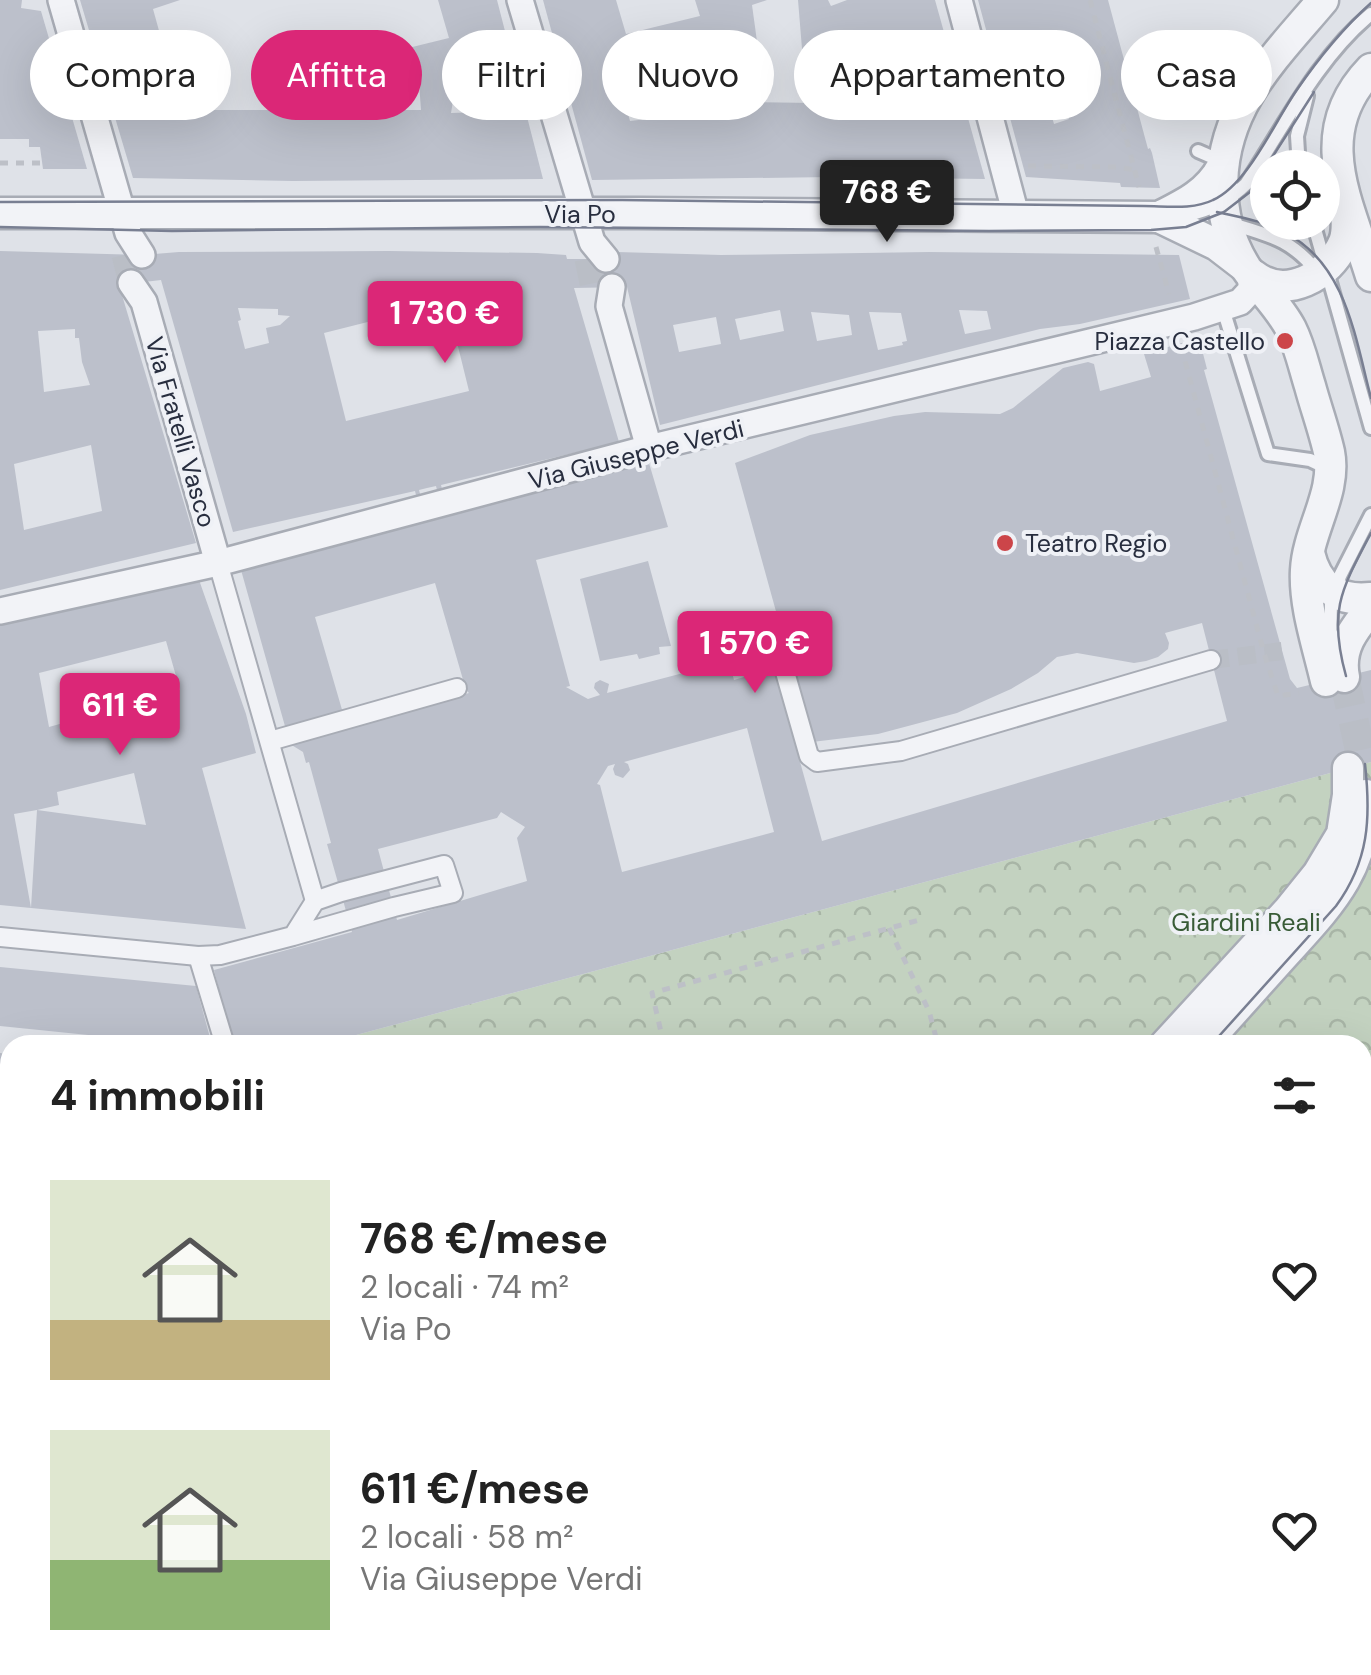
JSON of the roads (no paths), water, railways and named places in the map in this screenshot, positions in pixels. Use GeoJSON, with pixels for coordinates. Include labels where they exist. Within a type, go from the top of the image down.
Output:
{"type":"FeatureCollection","features":[{"type":"Feature","properties":{"kind":"street"},"geometry":{"type":"LineString","coordinates":[[61,0],[129,239]]}},
{"type":"Feature","properties":{"kind":"street"},"geometry":{"type":"LineString","coordinates":[[520,0],[592,244]]}},
{"type":"Feature","properties":{"kind":"street"},"geometry":{"type":"LineString","coordinates":[[958,0],[1016,215]]}},
{"type":"Feature","properties":{"kind":"street"},"geometry":{"type":"LineString","coordinates":[[1167,224],[1212,184],[1215,160],[1227,143],[1248,94],[1323,0]]}},
{"type":"Feature","properties":{"kind":"street"},"geometry":{"type":"LineString","coordinates":[[1248,270],[1260,281],[1291,287],[1326,276],[1347,230],[1336,145],[1339,124],[1348,100],[1371,69]]}},
{"type":"Feature","properties":{"kind":"street"},"geometry":{"type":"LineString","coordinates":[[1215,160],[1225,212],[1252,282],[1245,298],[1223,309]]}},
{"type":"Feature","properties":{"kind":"street"},"geometry":{"type":"LineString","coordinates":[[1345,198],[1371,276]]}},
{"type":"Feature","properties":{"kind":"street","name":"Via Po"},"geometry":{"type":"LineString","coordinates":[[0,213],[129,239],[592,244],[1016,215],[1167,224],[1218,245],[1248,270]]}},
{"type":"Feature","properties":{"kind":"street"},"geometry":{"type":"LineString","coordinates":[[1248,270],[1292,331],[1325,440],[1329,485],[1308,550],[1306,587],[1333,669]]}},
{"type":"Feature","properties":{"kind":"street","name":"Via Fratelli Vasco"},"geometry":{"type":"LineString","coordinates":[[141,289],[218,563]]}},
{"type":"Feature","properties":{"kind":"street"},"geometry":{"type":"LineString","coordinates":[[605,294],[650,448]]}},
{"type":"Feature","properties":{"kind":"street","name":"Via Giuseppe Verdi"},"geometry":{"type":"LineString","coordinates":[[0,611],[218,563],[650,448],[1223,309]]}},
{"type":"Feature","properties":{"kind":"street"},"geometry":{"type":"LineString","coordinates":[[1308,550],[1317,573],[1334,593],[1351,600],[1371,598]]}},
{"type":"Feature","properties":{"kind":"street"},"geometry":{"type":"LineString","coordinates":[[218,563],[315,901]]}},
{"type":"Feature","properties":{"kind":"street"},"geometry":{"type":"LineString","coordinates":[[1333,669],[1346,642],[1371,608]]}},
{"type":"Feature","properties":{"kind":"street"},"geometry":{"type":"LineString","coordinates":[[782,658],[809,756],[817,762],[901,751],[1210,660]]}},
{"type":"Feature","properties":{"kind":"street"},"geometry":{"type":"LineString","coordinates":[[270,740],[458,688]]}},
{"type":"Feature","properties":{"kind":"street"},"geometry":{"type":"LineString","coordinates":[[1173,1035],[1318,874],[1342,834],[1356,766],[1366,784],[1363,836],[1344,884],[1212,1035]]}},
{"type":"Feature","properties":{"kind":"street"},"geometry":{"type":"LineString","coordinates":[[0,938],[220,955],[293,936],[394,907],[453,893],[444,865],[315,901],[293,936]]}},
{"type":"Feature","properties":{"kind":"street"},"geometry":{"type":"LineString","coordinates":[[198,956],[222,1035]]}},
{"type":"Feature","properties":{"kind":"lane"},"geometry":{"type":"LineString","coordinates":[[1225,212],[1317,75],[1371,14]]}},
{"type":"Feature","properties":{"kind":"lane"},"geometry":{"type":"LineString","coordinates":[[1298,150],[1297,136],[1308,92],[1317,75]]}},
{"type":"Feature","properties":{"kind":"lane"},"geometry":{"type":"LineString","coordinates":[[1167,224],[1225,212],[1289,243],[1326,276]]}},
{"type":"Feature","properties":{"kind":"lane"},"geometry":{"type":"LineString","coordinates":[[1317,240],[1371,428]]}},
{"type":"Feature","properties":{"kind":"lane"},"geometry":{"type":"LineString","coordinates":[[1223,309],[1268,454],[1310,460],[1330,469]]}},
{"type":"Feature","properties":{"kind":"lane"},"geometry":{"type":"LineString","coordinates":[[747,426],[784,424],[884,402]]}},
{"type":"Feature","properties":{"kind":"lane"},"geometry":{"type":"LineString","coordinates":[[1333,669],[1329,618],[1334,593],[1371,515]]}},
{"type":"Feature","properties":{"kind":"tunnel"},"geometry":{"type":"LineString","coordinates":[[124,255],[131,283]]}},
{"type":"Feature","properties":{"kind":"tunnel"},"geometry":{"type":"LineString","coordinates":[[587,259],[593,288]]}},
{"type":"Feature","properties":{"kind":"tunnel"},"geometry":{"type":"LineString","coordinates":[[1211,660],[1282,651]]}},
{"type":"Feature","properties":{"kind":"tunnel"},"geometry":{"type":"LineString","coordinates":[[1344,677],[1363,764]]}},
{"type":"Feature","properties":{"kind":"tram line"},"geometry":{"type":"LineString","coordinates":[[0,202],[622,200],[1197,205],[1213,200],[1238,181],[1313,67],[1371,3]]}},
{"type":"Feature","properties":{"kind":"tram line"},"geometry":{"type":"LineString","coordinates":[[0,227],[172,231],[540,227],[989,231],[1186,227],[1224,212],[1250,192],[1314,92]]}},
{"type":"Feature","properties":{"kind":"tram line"},"geometry":{"type":"LineString","coordinates":[[1217,212],[1276,228],[1322,262],[1345,304],[1371,398]]}},
{"type":"Feature","properties":{"kind":"tram line"},"geometry":{"type":"LineString","coordinates":[[1346,676],[1338,634],[1340,602],[1371,533]]}},
{"type":"Feature","properties":{"kind":"tram line"},"geometry":{"type":"LineString","coordinates":[[1220,1035],[1347,889],[1365,838],[1365,764]]}},
{"type":"Feature","properties":{"kind":"place","name":"Piazza Castello"},"geometry":{"type":"Point","coordinates":[1285,341]}},
{"type":"Feature","properties":{"kind":"place","name":"Teatro Regio"},"geometry":{"type":"Point","coordinates":[1005,543]}},
{"type":"Feature","properties":{"kind":"park label","name":"Giardini Reali"},"geometry":{"type":"Point","coordinates":[1246,922]}}]}
